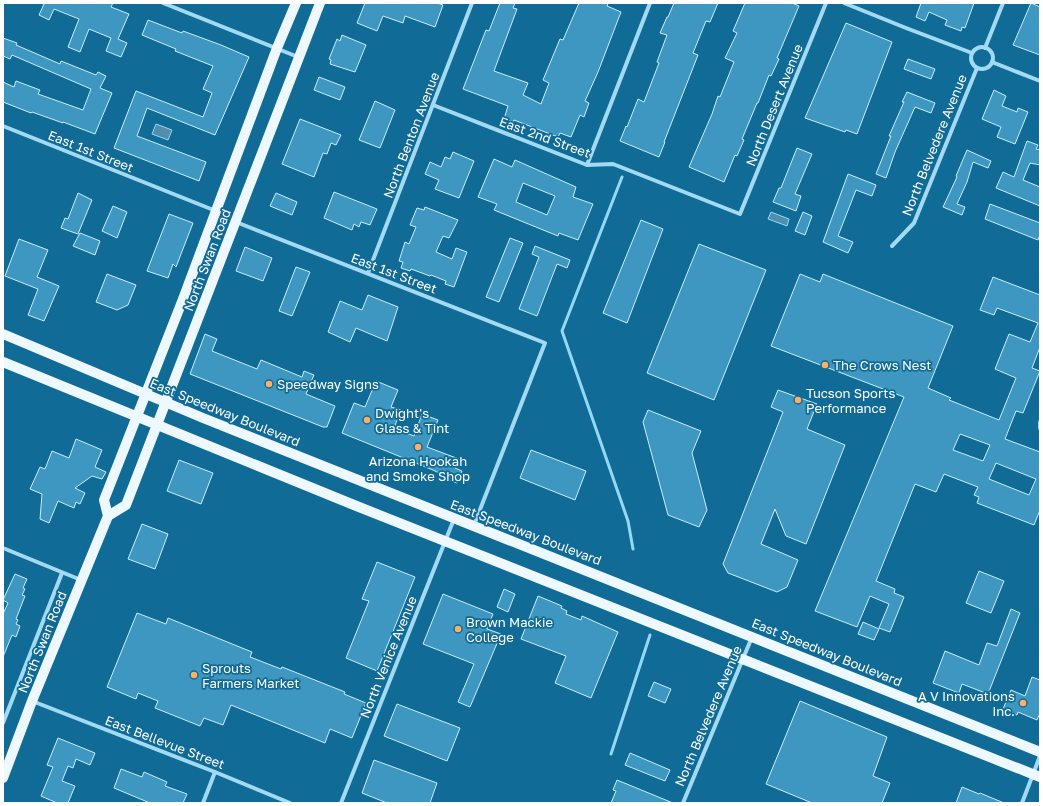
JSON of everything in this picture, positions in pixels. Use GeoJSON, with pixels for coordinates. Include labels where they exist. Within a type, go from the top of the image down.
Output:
{"type":"FeatureCollection","features":[{"type":"Feature","properties":{"kind":"main road","name":"North Swan Road"},"geometry":{"type":"LineString","coordinates":[[108,516],[104,500],[138,417],[277,48],[296,3]]}},
{"type":"Feature","properties":{"kind":"main road","name":"North Swan Road"},"geometry":{"type":"LineString","coordinates":[[3,778],[32,701],[108,516],[126,505],[320,3]]}},
{"type":"Feature","properties":{"kind":"main road","name":"East Speedway Boulevard"},"geometry":{"type":"LineString","coordinates":[[3,334],[166,403],[1040,752]]}},
{"type":"Feature","properties":{"kind":"main road"},"geometry":{"type":"LineString","coordinates":[[3,362],[445,541],[1036,776]]}},
{"type":"Feature","properties":{"kind":"street"},"geometry":{"type":"LineString","coordinates":[[163,3],[299,57]]}},
{"type":"Feature","properties":{"kind":"street","name":"North Benton Avenue"},"geometry":{"type":"LineString","coordinates":[[368,273],[472,3]]}},
{"type":"Feature","properties":{"kind":"street"},"geometry":{"type":"LineString","coordinates":[[587,165],[650,3]]}},
{"type":"Feature","properties":{"kind":"street","name":"North Desert Avenue"},"geometry":{"type":"LineString","coordinates":[[740,214],[826,3]]}},
{"type":"Feature","properties":{"kind":"street"},"geometry":{"type":"LineString","coordinates":[[844,3],[972,53]]}},
{"type":"Feature","properties":{"kind":"street"},"geometry":{"type":"LineString","coordinates":[[985,48],[1003,3]]}},
{"type":"Feature","properties":{"kind":"street"},"geometry":{"type":"LineString","coordinates":[[978,48],[985,48],[991,52],[993,59],[992,62],[988,68],[977,68],[972,64],[972,53],[978,48]]}},
{"type":"Feature","properties":{"kind":"street"},"geometry":{"type":"LineString","coordinates":[[992,62],[1040,81]]}},
{"type":"Feature","properties":{"kind":"street","name":"North Belvedere Avenue"},"geometry":{"type":"LineString","coordinates":[[892,246],[914,223],[977,68]]}},
{"type":"Feature","properties":{"kind":"street","name":"East 2nd Street"},"geometry":{"type":"LineString","coordinates":[[433,105],[587,165],[613,164],[740,214]]}},
{"type":"Feature","properties":{"kind":"street","name":"East 1st Street"},"geometry":{"type":"LineString","coordinates":[[3,126],[216,212]]}},
{"type":"Feature","properties":{"kind":"street","name":"East 1st Street"},"geometry":{"type":"LineString","coordinates":[[236,222],[545,343],[474,526]]}},
{"type":"Feature","properties":{"kind":"street"},"geometry":{"type":"LineString","coordinates":[[1040,422],[1040,428]]}},
{"type":"Feature","properties":{"kind":"street","name":"North Venice Avenue"},"geometry":{"type":"LineString","coordinates":[[341,803],[454,518]]}},
{"type":"Feature","properties":{"kind":"street"},"geometry":{"type":"LineString","coordinates":[[3,548],[81,580]]}},
{"type":"Feature","properties":{"kind":"street","name":"North Swan Road"},"geometry":{"type":"LineString","coordinates":[[3,723],[62,573]]}},
{"type":"Feature","properties":{"kind":"street","name":"North Belvedere Avenue"},"geometry":{"type":"LineString","coordinates":[[683,803],[752,636]]}},
{"type":"Feature","properties":{"kind":"street","name":"East Bellevue Street"},"geometry":{"type":"LineString","coordinates":[[32,701],[215,772],[290,803]]}},
{"type":"Feature","properties":{"kind":"street"},"geometry":{"type":"LineString","coordinates":[[1022,803],[1036,776],[1040,756]]}},
{"type":"Feature","properties":{"kind":"street"},"geometry":{"type":"LineString","coordinates":[[203,803],[215,772]]}},
{"type":"Feature","properties":{"kind":"water"},"geometry":{"type":"Polygon","coordinates":[[[156,124],[172,130],[168,140],[152,134],[156,124]]]}},
{"type":"Feature","properties":{"kind":"water"},"geometry":{"type":"Polygon","coordinates":[[[771,212],[789,219],[787,226],[768,219],[771,212]]]}},
{"type":"Feature","properties":{"kind":"building"},"geometry":{"type":"Polygon","coordinates":[[[40,3],[113,3],[111,7],[129,14],[118,39],[127,43],[121,57],[106,51],[111,38],[89,29],[80,52],[68,47],[79,19],[54,9],[49,20],[39,15],[44,4],[40,3]]]}},
{"type":"Feature","properties":{"kind":"building"},"geometry":{"type":"Polygon","coordinates":[[[365,3],[437,3],[443,5],[435,27],[405,16],[403,23],[383,16],[377,31],[357,23],[365,3]]]}},
{"type":"Feature","properties":{"kind":"building"},"geometry":{"type":"Polygon","coordinates":[[[500,3],[515,3],[513,8],[517,9],[494,71],[528,83],[523,95],[541,104],[549,83],[543,80],[560,39],[563,40],[579,3],[608,3],[607,6],[621,12],[585,101],[589,103],[584,117],[580,115],[571,137],[560,133],[558,137],[514,120],[513,122],[504,119],[508,106],[463,89],[486,30],[489,31],[500,3]]]}},
{"type":"Feature","properties":{"kind":"building"},"geometry":{"type":"Polygon","coordinates":[[[674,3],[718,3],[710,22],[706,21],[693,53],[698,55],[659,157],[620,141],[638,99],[644,102],[659,63],[657,62],[667,35],[660,33],[674,3]]]}},
{"type":"Feature","properties":{"kind":"building"},"geometry":{"type":"Polygon","coordinates":[[[745,3],[792,3],[799,6],[777,58],[779,59],[771,76],[769,75],[742,139],[744,140],[737,156],[735,155],[724,182],[689,167],[712,114],[718,96],[720,97],[734,62],[725,58],[737,33],[733,31],[745,3]]]}},
{"type":"Feature","properties":{"kind":"building"},"geometry":{"type":"Polygon","coordinates":[[[921,3],[974,3],[965,28],[962,27],[961,31],[945,25],[947,20],[929,12],[925,21],[916,17],[921,3]]]}},
{"type":"Feature","properties":{"kind":"building"},"geometry":{"type":"Polygon","coordinates":[[[1031,3],[1040,7],[1040,55],[1013,45],[1031,3]]]}},
{"type":"Feature","properties":{"kind":"building"},"geometry":{"type":"Polygon","coordinates":[[[148,20],[182,33],[183,31],[249,57],[215,135],[147,108],[137,136],[206,162],[199,181],[114,148],[136,91],[203,117],[212,93],[203,89],[213,66],[175,51],[176,49],[142,35],[148,20]]]}},
{"type":"Feature","properties":{"kind":"building"},"geometry":{"type":"Polygon","coordinates":[[[846,23],[892,42],[857,134],[846,130],[845,132],[805,118],[846,23]]]}},
{"type":"Feature","properties":{"kind":"building"},"geometry":{"type":"Polygon","coordinates":[[[342,35],[366,45],[355,72],[330,64],[331,60],[329,59],[337,39],[340,41],[342,35]]]}},
{"type":"Feature","properties":{"kind":"building"},"geometry":{"type":"Polygon","coordinates":[[[3,38],[17,43],[16,45],[60,64],[61,61],[96,75],[98,72],[106,76],[100,88],[112,93],[95,134],[3,102],[3,82],[14,87],[16,81],[40,90],[38,94],[83,110],[91,89],[12,55],[10,59],[3,56],[3,38]]]}},
{"type":"Feature","properties":{"kind":"building"},"geometry":{"type":"Polygon","coordinates":[[[908,59],[935,69],[931,79],[904,69],[908,59]]]}},
{"type":"Feature","properties":{"kind":"building"},"geometry":{"type":"Polygon","coordinates":[[[319,77],[345,87],[340,100],[314,90],[319,77]]]}},
{"type":"Feature","properties":{"kind":"building"},"geometry":{"type":"Polygon","coordinates":[[[994,90],[1006,96],[1002,106],[1017,112],[1018,108],[1028,112],[1015,144],[997,137],[1001,127],[982,119],[994,90]]]}},
{"type":"Feature","properties":{"kind":"building"},"geometry":{"type":"Polygon","coordinates":[[[907,92],[935,103],[931,113],[915,107],[895,152],[886,178],[876,174],[891,136],[889,136],[907,92]]]}},
{"type":"Feature","properties":{"kind":"building"},"geometry":{"type":"Polygon","coordinates":[[[375,101],[395,110],[380,148],[359,140],[375,101]]]}},
{"type":"Feature","properties":{"kind":"building"},"geometry":{"type":"Polygon","coordinates":[[[300,119],[341,135],[336,145],[331,143],[327,154],[323,153],[314,177],[282,164],[300,119]]]}},
{"type":"Feature","properties":{"kind":"building"},"geometry":{"type":"Polygon","coordinates":[[[1027,141],[1038,145],[1036,149],[1040,150],[1040,165],[1030,163],[1023,180],[1040,187],[1040,206],[996,188],[1003,172],[1014,177],[1027,141]]]}},
{"type":"Feature","properties":{"kind":"building"},"geometry":{"type":"Polygon","coordinates":[[[797,148],[812,154],[795,194],[801,196],[796,211],[773,202],[779,188],[781,188],[797,148]]]}},
{"type":"Feature","properties":{"kind":"building"},"geometry":{"type":"Polygon","coordinates":[[[967,150],[991,161],[988,168],[973,162],[967,182],[957,204],[965,207],[962,215],[943,207],[957,177],[956,176],[967,150]]]}},
{"type":"Feature","properties":{"kind":"building"},"geometry":{"type":"Polygon","coordinates":[[[453,152],[474,161],[459,198],[435,189],[439,180],[425,174],[430,162],[441,167],[445,157],[450,159],[453,152]]]}},
{"type":"Feature","properties":{"kind":"building"},"geometry":{"type":"Polygon","coordinates":[[[494,159],[512,167],[515,160],[576,187],[573,197],[593,204],[578,240],[559,233],[558,236],[494,210],[497,204],[478,197],[494,159]],[[523,183],[516,202],[547,215],[555,196],[523,183]]]}},
{"type":"Feature","properties":{"kind":"building"},"geometry":{"type":"Polygon","coordinates":[[[848,174],[876,185],[872,196],[856,190],[838,236],[853,242],[848,253],[823,242],[848,174]]]}},
{"type":"Feature","properties":{"kind":"building"},"geometry":{"type":"Polygon","coordinates":[[[334,192],[377,209],[370,225],[361,222],[359,227],[354,224],[352,230],[324,218],[334,192]]]}},
{"type":"Feature","properties":{"kind":"building"},"geometry":{"type":"Polygon","coordinates":[[[78,193],[92,200],[78,234],[61,228],[65,218],[68,219],[78,193]]]}},
{"type":"Feature","properties":{"kind":"building"},"geometry":{"type":"Polygon","coordinates":[[[276,193],[297,202],[292,215],[270,206],[276,193]]]}},
{"type":"Feature","properties":{"kind":"building"},"geometry":{"type":"Polygon","coordinates":[[[990,204],[1040,223],[1040,235],[1038,240],[985,219],[990,204]]]}},
{"type":"Feature","properties":{"kind":"building"},"geometry":{"type":"Polygon","coordinates":[[[113,206],[127,212],[117,238],[102,231],[113,206]]]}},
{"type":"Feature","properties":{"kind":"building"},"geometry":{"type":"Polygon","coordinates":[[[425,207],[458,220],[449,238],[443,236],[436,252],[452,259],[456,248],[467,252],[454,287],[445,284],[446,281],[431,275],[430,276],[411,269],[410,271],[401,268],[403,262],[399,261],[405,242],[409,244],[416,227],[410,225],[417,208],[424,210],[425,207]]]}},
{"type":"Feature","properties":{"kind":"building"},"geometry":{"type":"Polygon","coordinates":[[[803,212],[812,216],[805,235],[795,231],[803,212]]]}},
{"type":"Feature","properties":{"kind":"building"},"geometry":{"type":"Polygon","coordinates":[[[169,214],[193,223],[176,267],[173,264],[168,278],[147,271],[169,214]]]}},
{"type":"Feature","properties":{"kind":"building"},"geometry":{"type":"Polygon","coordinates":[[[641,220],[663,229],[627,323],[603,313],[641,220]]]}},
{"type":"Feature","properties":{"kind":"building"},"geometry":{"type":"Polygon","coordinates":[[[80,233],[100,241],[95,255],[73,246],[80,233]]]}},
{"type":"Feature","properties":{"kind":"building"},"geometry":{"type":"Polygon","coordinates":[[[510,238],[523,243],[499,302],[486,297],[510,238]]]}},
{"type":"Feature","properties":{"kind":"building"},"geometry":{"type":"Polygon","coordinates":[[[19,239],[48,250],[37,277],[59,286],[44,321],[28,315],[38,289],[5,276],[19,239]]]}},
{"type":"Feature","properties":{"kind":"building"},"geometry":{"type":"Polygon","coordinates":[[[699,244],[766,270],[714,400],[647,373],[699,244]]]}},
{"type":"Feature","properties":{"kind":"building"},"geometry":{"type":"Polygon","coordinates":[[[535,246],[570,260],[567,268],[557,264],[537,316],[519,309],[539,257],[532,254],[535,246]]]}},
{"type":"Feature","properties":{"kind":"building"},"geometry":{"type":"Polygon","coordinates":[[[245,247],[272,258],[263,281],[236,271],[245,247]]]}},
{"type":"Feature","properties":{"kind":"building"},"geometry":{"type":"Polygon","coordinates":[[[296,267],[310,272],[292,316],[279,311],[296,267]]]}},
{"type":"Feature","properties":{"kind":"building"},"geometry":{"type":"Polygon","coordinates":[[[107,274],[136,285],[128,305],[117,310],[96,302],[107,274]]]}},
{"type":"Feature","properties":{"kind":"building"},"geometry":{"type":"Polygon","coordinates":[[[800,274],[820,282],[823,274],[953,326],[928,388],[951,398],[949,400],[999,420],[1016,378],[995,369],[1009,334],[1030,342],[1038,323],[997,308],[994,315],[980,310],[993,277],[1040,295],[1040,347],[1032,368],[1040,371],[1023,413],[1016,411],[1005,439],[1040,452],[1040,510],[1034,525],[977,503],[979,497],[974,495],[978,487],[944,474],[936,492],[915,484],[876,581],[895,589],[894,593],[904,597],[890,632],[879,628],[889,604],[870,596],[857,627],[815,611],[904,397],[771,346],[800,274]],[[960,434],[953,450],[983,461],[990,445],[960,434]],[[996,463],[989,479],[1029,495],[1036,479],[996,463]]]}},
{"type":"Feature","properties":{"kind":"building"},"geometry":{"type":"Polygon","coordinates":[[[368,295],[398,307],[387,341],[356,328],[350,342],[328,332],[340,301],[362,310],[368,295]]]}},
{"type":"Feature","properties":{"kind":"building"},"geometry":{"type":"Polygon","coordinates":[[[205,334],[217,339],[212,351],[257,369],[261,360],[302,377],[304,371],[314,375],[306,394],[335,406],[327,427],[323,427],[190,374],[205,334]]]}},
{"type":"Feature","properties":{"kind":"building"},"geometry":{"type":"Polygon","coordinates":[[[376,381],[398,390],[391,407],[401,410],[394,428],[414,436],[422,414],[438,420],[427,447],[459,459],[455,468],[462,471],[457,483],[439,476],[439,473],[433,470],[342,433],[354,403],[365,407],[376,381]]]}},
{"type":"Feature","properties":{"kind":"building"},"geometry":{"type":"Polygon","coordinates":[[[778,390],[817,404],[807,429],[845,445],[806,544],[786,536],[775,509],[761,544],[798,560],[787,587],[777,592],[728,573],[723,564],[783,412],[771,407],[778,390]]]}},
{"type":"Feature","properties":{"kind":"building"},"geometry":{"type":"Polygon","coordinates":[[[648,410],[701,431],[692,453],[707,510],[699,527],[668,515],[643,422],[648,410]]]}},
{"type":"Feature","properties":{"kind":"building"},"geometry":{"type":"Polygon","coordinates":[[[76,439],[102,450],[95,467],[106,472],[102,479],[92,476],[75,488],[85,493],[80,504],[76,502],[74,508],[58,501],[49,523],[40,519],[42,494],[30,489],[40,467],[45,469],[52,451],[69,458],[76,439]]]}},
{"type":"Feature","properties":{"kind":"building"},"geometry":{"type":"Polygon","coordinates":[[[531,450],[586,471],[575,500],[520,478],[531,450]]]}},
{"type":"Feature","properties":{"kind":"building"},"geometry":{"type":"Polygon","coordinates":[[[179,460],[213,473],[201,504],[167,491],[179,460]]]}},
{"type":"Feature","properties":{"kind":"building"},"geometry":{"type":"Polygon","coordinates":[[[142,524],[168,534],[155,569],[128,559],[142,524]]]}},
{"type":"Feature","properties":{"kind":"building"},"geometry":{"type":"Polygon","coordinates":[[[377,562],[415,577],[377,671],[346,658],[369,601],[362,599],[377,562]]]}},
{"type":"Feature","properties":{"kind":"building"},"geometry":{"type":"Polygon","coordinates":[[[979,571],[1004,581],[991,613],[966,603],[979,571]]]}},
{"type":"Feature","properties":{"kind":"building"},"geometry":{"type":"Polygon","coordinates":[[[15,574],[27,579],[22,595],[25,596],[16,619],[18,620],[16,624],[20,626],[16,637],[12,635],[3,657],[3,614],[8,603],[3,600],[15,574]]]}},
{"type":"Feature","properties":{"kind":"building"},"geometry":{"type":"Polygon","coordinates":[[[504,589],[515,594],[508,612],[497,607],[504,589]]]}},
{"type":"Feature","properties":{"kind":"building","name":"Brown Mackie College"},"geometry":{"type":"Polygon","coordinates":[[[443,594],[493,614],[487,629],[501,634],[470,707],[458,702],[474,664],[423,644],[443,594]]]}},
{"type":"Feature","properties":{"kind":"building"},"geometry":{"type":"Polygon","coordinates":[[[538,596],[562,606],[561,608],[567,611],[566,614],[581,620],[582,616],[618,632],[591,698],[555,683],[566,656],[521,639],[538,596]]]}},
{"type":"Feature","properties":{"kind":"building"},"geometry":{"type":"Polygon","coordinates":[[[1011,609],[1020,613],[988,694],[962,684],[959,693],[933,683],[945,651],[979,665],[987,643],[997,646],[1011,609]]]}},
{"type":"Feature","properties":{"kind":"building"},"geometry":{"type":"Polygon","coordinates":[[[137,613],[166,624],[168,618],[252,652],[250,657],[281,669],[282,667],[345,692],[344,694],[366,703],[352,738],[330,729],[325,743],[231,705],[223,725],[204,718],[200,726],[155,708],[158,701],[138,693],[136,699],[107,687],[137,613]]]}},
{"type":"Feature","properties":{"kind":"building"},"geometry":{"type":"Polygon","coordinates":[[[863,622],[879,629],[874,640],[858,634],[863,622]]]}},
{"type":"Feature","properties":{"kind":"building","name":"A V Innovations Inc."},"geometry":{"type":"Polygon","coordinates":[[[1032,677],[1040,680],[1040,713],[1037,720],[1018,712],[1017,715],[1003,709],[1011,690],[1025,696],[1032,677]]]}},
{"type":"Feature","properties":{"kind":"building"},"geometry":{"type":"Polygon","coordinates":[[[654,682],[671,689],[665,703],[648,696],[654,682]]]}},
{"type":"Feature","properties":{"kind":"building"},"geometry":{"type":"Polygon","coordinates":[[[800,701],[887,737],[873,776],[890,783],[882,803],[812,803],[766,784],[800,701]]]}},
{"type":"Feature","properties":{"kind":"building"},"geometry":{"type":"Polygon","coordinates":[[[397,704],[460,728],[447,761],[384,736],[397,704]]]}},
{"type":"Feature","properties":{"kind":"building"},"geometry":{"type":"Polygon","coordinates":[[[58,738],[95,753],[90,765],[76,759],[73,768],[68,766],[62,781],[75,786],[68,803],[57,803],[41,796],[53,767],[47,765],[58,738]]]}},
{"type":"Feature","properties":{"kind":"building"},"geometry":{"type":"Polygon","coordinates":[[[630,753],[670,770],[665,781],[625,765],[630,753]]]}},
{"type":"Feature","properties":{"kind":"building"},"geometry":{"type":"Polygon","coordinates":[[[374,760],[437,783],[430,803],[387,803],[362,793],[374,760]]]}},
{"type":"Feature","properties":{"kind":"building"},"geometry":{"type":"Polygon","coordinates":[[[121,769],[142,777],[144,772],[167,782],[165,786],[187,794],[183,803],[150,803],[114,788],[121,769]]]}},
{"type":"Feature","properties":{"kind":"building"},"geometry":{"type":"Polygon","coordinates":[[[617,780],[673,803],[611,803],[616,791],[613,790],[617,780]]]}},
{"type":"Feature","properties":{"kind":"building"},"geometry":{"type":"Polygon","coordinates":[[[962,787],[979,794],[980,793],[1004,803],[956,803],[962,787]]]}},
{"type":"Feature","properties":{"kind":"waterway"},"geometry":{"type":"LineString","coordinates":[[622,177],[562,331],[628,521],[633,549]]}},
{"type":"Feature","properties":{"kind":"waterway"},"geometry":{"type":"LineString","coordinates":[[611,754],[650,635]]}},
{"type":"Feature","properties":{"kind":"place","name":"The Crows Nest"},"geometry":{"type":"Point","coordinates":[825,365]}},
{"type":"Feature","properties":{"kind":"place","name":"Speedway Signs"},"geometry":{"type":"Point","coordinates":[269,384]}},
{"type":"Feature","properties":{"kind":"place","name":"Tucson Sports Performance"},"geometry":{"type":"Point","coordinates":[798,400]}},
{"type":"Feature","properties":{"kind":"place","name":"Dwight's Glass & Tint"},"geometry":{"type":"Point","coordinates":[367,420]}},
{"type":"Feature","properties":{"kind":"place","name":"Arizona Hookah and Smoke Shop"},"geometry":{"type":"Point","coordinates":[418,447]}},
{"type":"Feature","properties":{"kind":"place","name":"Brown Mackie College"},"geometry":{"type":"Point","coordinates":[458,629]}},
{"type":"Feature","properties":{"kind":"place","name":"Sprouts Farmers Market"},"geometry":{"type":"Point","coordinates":[194,675]}},
{"type":"Feature","properties":{"kind":"place","name":"A V Innovations Inc."},"geometry":{"type":"Point","coordinates":[1023,703]}}]}
